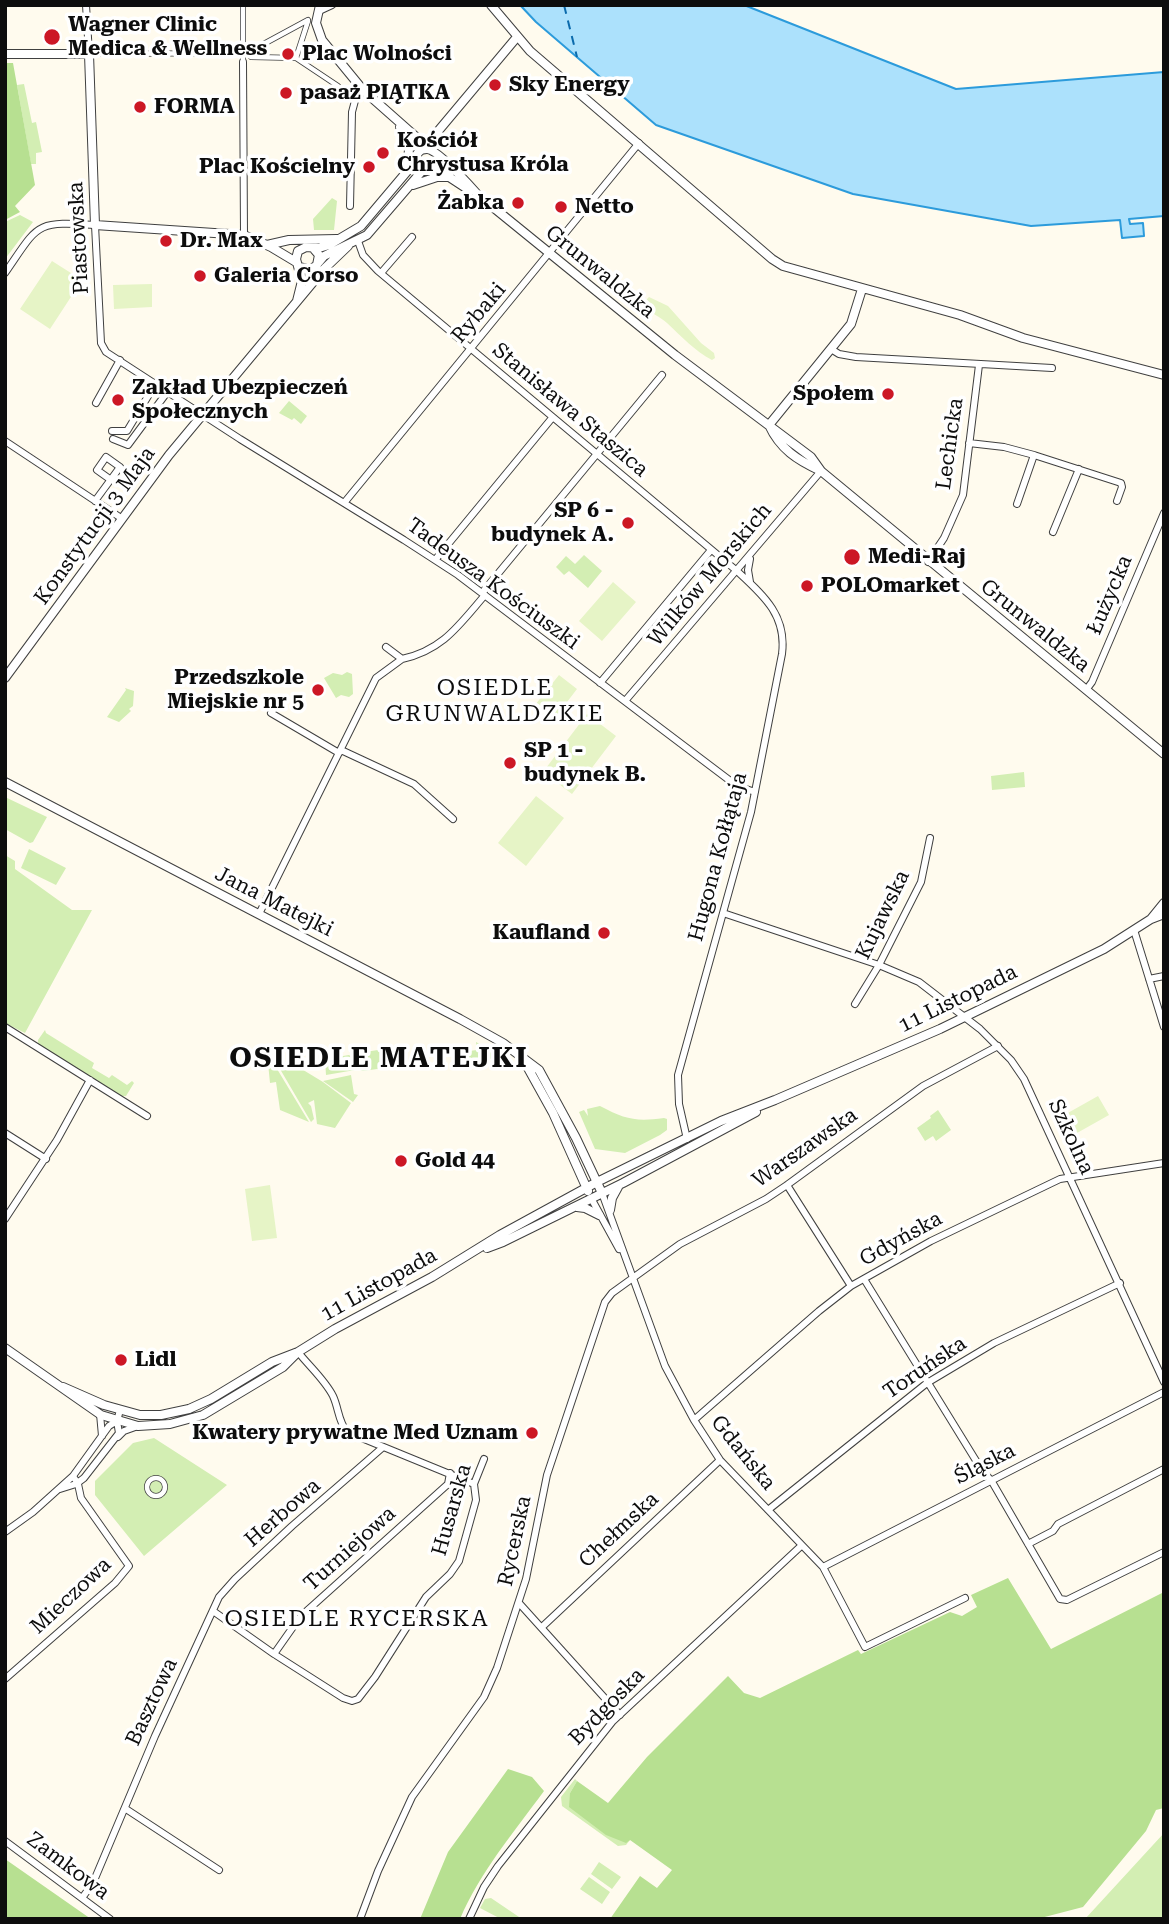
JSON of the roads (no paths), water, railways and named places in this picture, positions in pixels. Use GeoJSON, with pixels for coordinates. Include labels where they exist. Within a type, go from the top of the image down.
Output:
{"type":"FeatureCollection","features":[{"type":"Feature","properties":{"kind":"street","name":"Piastowska"},"geometry":{"type":"LineString","coordinates":[[86,5],[101,343],[106,352],[202,415]]}},
{"type":"Feature","properties":{"kind":"street"},"geometry":{"type":"LineString","coordinates":[[243,5],[244,235]]}},
{"type":"Feature","properties":{"kind":"street"},"geometry":{"type":"LineString","coordinates":[[5,273],[38,229],[47,224],[244,235],[269,246],[307,270],[324,256],[358,241],[376,228],[422,171],[433,170],[437,157],[425,150],[415,136],[363,90],[319,35],[316,23],[319,8],[332,5]]}},
{"type":"Feature","properties":{"kind":"street"},"geometry":{"type":"LineString","coordinates":[[491,5],[530,51],[783,266],[960,316],[1023,338],[1164,375]]}},
{"type":"Feature","properties":{"kind":"street"},"geometry":{"type":"LineString","coordinates":[[5,54],[245,53],[308,20],[296,58]]}},
{"type":"Feature","properties":{"kind":"street"},"geometry":{"type":"LineString","coordinates":[[269,246],[313,248],[329,245],[361,226],[415,162],[416,154],[425,150],[517,37]]}},
{"type":"Feature","properties":{"kind":"street"},"geometry":{"type":"LineString","coordinates":[[245,53],[251,57],[296,58],[352,100]]}},
{"type":"Feature","properties":{"kind":"street"},"geometry":{"type":"LineString","coordinates":[[350,206],[352,112],[356,97],[363,90]]}},
{"type":"Feature","properties":{"kind":"street"},"geometry":{"type":"LineString","coordinates":[[390,115],[405,133],[410,146],[407,168],[401,180]]}},
{"type":"Feature","properties":{"kind":"street","name":"Rybaki"},"geometry":{"type":"LineString","coordinates":[[344,503],[639,143]]}},
{"type":"Feature","properties":{"kind":"street","name":"Grunwaldzka"},"geometry":{"type":"LineString","coordinates":[[437,157],[456,171],[478,195]]}},
{"type":"Feature","properties":{"kind":"street"},"geometry":{"type":"LineString","coordinates":[[415,162],[422,171]]}},
{"type":"Feature","properties":{"kind":"street","name":"Grunwaldzka"},"geometry":{"type":"LineString","coordinates":[[433,170],[440,171],[478,195],[675,355],[769,425],[776,441],[803,463],[821,471],[1164,754]]}},
{"type":"Feature","properties":{"kind":"street"},"geometry":{"type":"LineString","coordinates":[[409,187],[437,177],[450,177]]}},
{"type":"Feature","properties":{"kind":"street"},"geometry":{"type":"LineString","coordinates":[[381,273],[412,237]]}},
{"type":"Feature","properties":{"kind":"street"},"geometry":{"type":"LineString","coordinates":[[269,246],[289,240],[337,239]]}},
{"type":"Feature","properties":{"kind":"street","name":"Stanisława Staszica"},"geometry":{"type":"LineString","coordinates":[[358,241],[363,255],[381,273],[737,571]]}},
{"type":"Feature","properties":{"kind":"street"},"geometry":{"type":"LineString","coordinates":[[312,284],[348,246]]}},
{"type":"Feature","properties":{"kind":"street"},"geometry":{"type":"LineString","coordinates":[[298,301],[302,281],[297,254],[303,248]]}},
{"type":"Feature","properties":{"kind":"street"},"geometry":{"type":"LineString","coordinates":[[313,248],[318,252],[317,264]]}},
{"type":"Feature","properties":{"kind":"street","name":"Konstytucji 3 Maja"},"geometry":{"type":"LineString","coordinates":[[5,678],[121,518],[202,415],[312,284],[317,264]]}},
{"type":"Feature","properties":{"kind":"street"},"geometry":{"type":"LineString","coordinates":[[769,425],[854,317],[862,289]]}},
{"type":"Feature","properties":{"kind":"street"},"geometry":{"type":"LineString","coordinates":[[831,349],[839,354],[856,357],[1052,368]]}},
{"type":"Feature","properties":{"kind":"street"},"geometry":{"type":"LineString","coordinates":[[96,403],[120,360]]}},
{"type":"Feature","properties":{"kind":"street","name":"Lechicka"},"geometry":{"type":"LineString","coordinates":[[928,562],[944,538],[963,495],[979,365]]}},
{"type":"Feature","properties":{"kind":"street"},"geometry":{"type":"LineString","coordinates":[[259,914],[376,678],[403,659],[424,653],[448,639],[662,375]]}},
{"type":"Feature","properties":{"kind":"street"},"geometry":{"type":"LineString","coordinates":[[156,383],[127,431],[112,435],[128,445],[168,391]]}},
{"type":"Feature","properties":{"kind":"street","name":"Tadeusza Kościuszki"},"geometry":{"type":"LineString","coordinates":[[202,415],[435,560],[737,786],[755,792]]}},
{"type":"Feature","properties":{"kind":"street"},"geometry":{"type":"LineString","coordinates":[[435,560],[552,418]]}},
{"type":"Feature","properties":{"kind":"street"},"geometry":{"type":"LineString","coordinates":[[5,441],[121,518]]}},
{"type":"Feature","properties":{"kind":"street"},"geometry":{"type":"LineString","coordinates":[[969,443],[1004,447],[1121,483],[1117,501]]}},
{"type":"Feature","properties":{"kind":"street"},"geometry":{"type":"LineString","coordinates":[[1017,504],[1034,455]]}},
{"type":"Feature","properties":{"kind":"street"},"geometry":{"type":"LineString","coordinates":[[1053,532],[1079,469]]}},
{"type":"Feature","properties":{"kind":"street","name":"Wilków Morskich"},"geometry":{"type":"LineString","coordinates":[[625,701],[821,471]]}},
{"type":"Feature","properties":{"kind":"street"},"geometry":{"type":"LineString","coordinates":[[95,500],[111,480]]}},
{"type":"Feature","properties":{"kind":"street","name":"Łużycka"},"geometry":{"type":"LineString","coordinates":[[1086,690],[1092,682],[1164,513]]}},
{"type":"Feature","properties":{"kind":"street","name":"Wilków Morskich"},"geometry":{"type":"LineString","coordinates":[[600,683],[711,550]]}},
{"type":"Feature","properties":{"kind":"street"},"geometry":{"type":"LineString","coordinates":[[751,553],[748,570],[751,583]]}},
{"type":"Feature","properties":{"kind":"street","name":"Hugona Kołłątaja"},"geometry":{"type":"LineString","coordinates":[[688,1142],[679,1104],[678,1075],[755,792],[783,640],[777,613],[737,571]]}},
{"type":"Feature","properties":{"kind":"street"},"geometry":{"type":"LineString","coordinates":[[386,647],[403,659]]}},
{"type":"Feature","properties":{"kind":"street"},"geometry":{"type":"LineString","coordinates":[[279,701],[271,713],[340,752],[414,784],[453,819]]}},
{"type":"Feature","properties":{"kind":"street","name":"Jana Matejki"},"geometry":{"type":"LineString","coordinates":[[5,782],[489,1035],[535,1065],[597,1182]]}},
{"type":"Feature","properties":{"kind":"street","name":"Kujawska"},"geometry":{"type":"LineString","coordinates":[[855,1004],[879,964],[921,881],[930,838]]}},
{"type":"Feature","properties":{"kind":"street","name":"11 Listopada"},"geometry":{"type":"LineString","coordinates":[[1151,919],[1164,904]]}},
{"type":"Feature","properties":{"kind":"street","name":"Szkolna"},"geometry":{"type":"LineString","coordinates":[[723,913],[879,964],[919,982],[998,1046],[1024,1079],[1164,1382]]}},
{"type":"Feature","properties":{"kind":"street","name":"11 Listopada"},"geometry":{"type":"LineString","coordinates":[[477,1251],[503,1242],[623,1183],[732,1116],[965,1017],[1104,949],[1151,919],[1164,914]]}},
{"type":"Feature","properties":{"kind":"street"},"geometry":{"type":"LineString","coordinates":[[1134,930],[1164,1027]]}},
{"type":"Feature","properties":{"kind":"street"},"geometry":{"type":"LineString","coordinates":[[1149,979],[1164,976]]}},
{"type":"Feature","properties":{"kind":"street"},"geometry":{"type":"LineString","coordinates":[[5,1027],[148,1116]]}},
{"type":"Feature","properties":{"kind":"street","name":"Warszawska"},"geometry":{"type":"LineString","coordinates":[[632,1278],[689,1238],[766,1199],[923,1086],[998,1046]]}},
{"type":"Feature","properties":{"kind":"street","name":"Jana Matejki"},"geometry":{"type":"LineString","coordinates":[[523,1059],[553,1113],[591,1199]]}},
{"type":"Feature","properties":{"kind":"street"},"geometry":{"type":"LineString","coordinates":[[5,1219],[46,1159],[90,1080]]}},
{"type":"Feature","properties":{"kind":"street"},"geometry":{"type":"LineString","coordinates":[[5,1133],[46,1159]]}},
{"type":"Feature","properties":{"kind":"street","name":"11 Listopada"},"geometry":{"type":"LineString","coordinates":[[63,1387],[120,1410],[150,1416],[180,1412],[211,1399],[272,1362],[298,1352],[586,1187],[688,1142]]}},
{"type":"Feature","properties":{"kind":"street","name":"Gdyńska"},"geometry":{"type":"LineString","coordinates":[[694,1420],[851,1286],[942,1236],[1060,1179],[1164,1163]]}},
{"type":"Feature","properties":{"kind":"street"},"geometry":{"type":"LineString","coordinates":[[589,1164],[599,1171],[617,1172]]}},
{"type":"Feature","properties":{"kind":"street"},"geometry":{"type":"LineString","coordinates":[[568,1197],[575,1189],[578,1170]]}},
{"type":"Feature","properties":{"kind":"street","name":"Gdańska"},"geometry":{"type":"LineString","coordinates":[[597,1182],[610,1210],[665,1366],[694,1420],[720,1460],[823,1567],[865,1647],[965,1598]]}},
{"type":"Feature","properties":{"kind":"street"},"geometry":{"type":"LineString","coordinates":[[610,1210],[614,1194],[623,1183]]}},
{"type":"Feature","properties":{"kind":"street"},"geometry":{"type":"LineString","coordinates":[[787,1185],[851,1286]]}},
{"type":"Feature","properties":{"kind":"street","name":"Gdańska"},"geometry":{"type":"LineString","coordinates":[[591,1199],[626,1261]]}},
{"type":"Feature","properties":{"kind":"street"},"geometry":{"type":"LineString","coordinates":[[574,1208],[585,1208],[599,1215]]}},
{"type":"Feature","properties":{"kind":"street","name":"Rycerska"},"geometry":{"type":"LineString","coordinates":[[360,1919],[387,1850],[412,1797],[462,1729],[490,1685],[519,1603],[547,1475],[590,1343],[608,1296],[632,1278]]}},
{"type":"Feature","properties":{"kind":"street"},"geometry":{"type":"LineString","coordinates":[[864,1279],[983,1472],[991,1480],[1060,1598],[1067,1601],[1164,1552]]}},
{"type":"Feature","properties":{"kind":"street","name":"Toruńska"},"geometry":{"type":"LineString","coordinates":[[768,1510],[927,1383],[995,1343],[1120,1283]]}},
{"type":"Feature","properties":{"kind":"street","name":"11 Listopada"},"geometry":{"type":"LineString","coordinates":[[5,1348],[100,1414],[138,1426],[170,1424],[203,1415],[283,1367],[298,1352]]}},
{"type":"Feature","properties":{"kind":"street"},"geometry":{"type":"LineString","coordinates":[[298,1352],[331,1392],[341,1424],[347,1432],[474,1484]]}},
{"type":"Feature","properties":{"kind":"street","name":"Śląska"},"geometry":{"type":"LineString","coordinates":[[823,1567],[1164,1392]]}},
{"type":"Feature","properties":{"kind":"street"},"geometry":{"type":"LineString","coordinates":[[117,1439],[120,1410]]}},
{"type":"Feature","properties":{"kind":"street"},"geometry":{"type":"LineString","coordinates":[[100,1414],[102,1437]]}},
{"type":"Feature","properties":{"kind":"street"},"geometry":{"type":"LineString","coordinates":[[5,1532],[33,1512],[73,1476],[109,1426],[117,1421]]}},
{"type":"Feature","properties":{"kind":"street"},"geometry":{"type":"LineString","coordinates":[[58,1490],[78,1484],[124,1431],[138,1426]]}},
{"type":"Feature","properties":{"kind":"street","name":"Herbowa"},"geometry":{"type":"LineString","coordinates":[[213,1611],[219,1597],[235,1579],[383,1448]]}},
{"type":"Feature","properties":{"kind":"street","name":"Husarska"},"geometry":{"type":"LineString","coordinates":[[274,1654],[343,1698],[352,1701],[358,1699],[426,1597],[450,1574],[459,1561],[476,1500],[474,1484],[484,1459]]}},
{"type":"Feature","properties":{"kind":"street","name":"Chełmska"},"geometry":{"type":"LineString","coordinates":[[542,1627],[720,1460]]}},
{"type":"Feature","properties":{"kind":"street"},"geometry":{"type":"LineString","coordinates":[[1028,1544],[1053,1531],[1058,1524],[1164,1469]]}},
{"type":"Feature","properties":{"kind":"street","name":"Turniejowa"},"geometry":{"type":"LineString","coordinates":[[274,1654],[300,1617],[448,1484],[450,1474]]}},
{"type":"Feature","properties":{"kind":"street"},"geometry":{"type":"LineString","coordinates":[[73,1476],[78,1484]]}},
{"type":"Feature","properties":{"kind":"street","name":"Mieczowa"},"geometry":{"type":"LineString","coordinates":[[5,1679],[115,1583],[129,1566],[81,1498],[78,1484]]}},
{"type":"Feature","properties":{"kind":"street"},"geometry":{"type":"LineString","coordinates":[[143,1498],[149,1493]]}},
{"type":"Feature","properties":{"kind":"street","name":"Bydgoska"},"geometry":{"type":"LineString","coordinates":[[469,1919],[498,1866],[600,1736],[802,1546]]}},
{"type":"Feature","properties":{"kind":"street"},"geometry":{"type":"LineString","coordinates":[[519,1603],[620,1715]]}},
{"type":"Feature","properties":{"kind":"street"},"geometry":{"type":"LineString","coordinates":[[213,1611],[274,1654]]}},
{"type":"Feature","properties":{"kind":"street","name":"Basztowa"},"geometry":{"type":"LineString","coordinates":[[82,1898],[93,1883],[155,1736],[213,1611]]}},
{"type":"Feature","properties":{"kind":"street"},"geometry":{"type":"LineString","coordinates":[[125,1808],[219,1870]]}},
{"type":"Feature","properties":{"kind":"street","name":"Zamkowa"},"geometry":{"type":"LineString","coordinates":[[5,1842],[110,1919]]}},
{"type":"Feature","properties":{"kind":"water"},"geometry":{"type":"Polygon","coordinates":[[[520,5],[744,5],[956,89],[1164,72],[1164,216],[1129,219],[1130,224],[1143,223],[1144,236],[1122,238],[1120,220],[1031,226],[853,194],[656,125],[536,22],[520,5]]]}},
{"type":"Feature","properties":{"kind":"place","name":"Wagner Clinic Medica & Wellness"},"geometry":{"type":"Point","coordinates":[52,37]}},
{"type":"Feature","properties":{"kind":"place","name":"Plac Wolności"},"geometry":{"type":"Point","coordinates":[288,54]}},
{"type":"Feature","properties":{"kind":"place","name":"Sky Energy"},"geometry":{"type":"Point","coordinates":[495,85]}},
{"type":"Feature","properties":{"kind":"place","name":"pasaż PIĄTKA"},"geometry":{"type":"Point","coordinates":[286,93]}},
{"type":"Feature","properties":{"kind":"place","name":"FORMA"},"geometry":{"type":"Point","coordinates":[140,107]}},
{"type":"Feature","properties":{"kind":"place","name":"Kościół Chrystusa Króla"},"geometry":{"type":"Point","coordinates":[383,153]}},
{"type":"Feature","properties":{"kind":"place","name":"Plac Kościelny"},"geometry":{"type":"Point","coordinates":[369,167]}},
{"type":"Feature","properties":{"kind":"place","name":"Żabka"},"geometry":{"type":"Point","coordinates":[518,203]}},
{"type":"Feature","properties":{"kind":"place","name":"Netto"},"geometry":{"type":"Point","coordinates":[561,207]}},
{"type":"Feature","properties":{"kind":"place","name":"Dr. Max"},"geometry":{"type":"Point","coordinates":[166,241]}},
{"type":"Feature","properties":{"kind":"place","name":"Galeria Corso"},"geometry":{"type":"Point","coordinates":[200,276]}},
{"type":"Feature","properties":{"kind":"place","name":"Społem"},"geometry":{"type":"Point","coordinates":[888,394]}},
{"type":"Feature","properties":{"kind":"place","name":"Zakład Ubezpieczeń Społecznych"},"geometry":{"type":"Point","coordinates":[118,400]}},
{"type":"Feature","properties":{"kind":"place","name":"SP 6 - budynek A."},"geometry":{"type":"Point","coordinates":[628,523]}},
{"type":"Feature","properties":{"kind":"place","name":"Medi-Raj"},"geometry":{"type":"Point","coordinates":[852,557]}},
{"type":"Feature","properties":{"kind":"place","name":"POLOmarket"},"geometry":{"type":"Point","coordinates":[807,586]}},
{"type":"Feature","properties":{"kind":"place","name":"Przedszkole Miejskie nr 5"},"geometry":{"type":"Point","coordinates":[318,690]}},
{"type":"Feature","properties":{"kind":"place","name":"SP 1 - budynek B."},"geometry":{"type":"Point","coordinates":[510,763]}},
{"type":"Feature","properties":{"kind":"place","name":"Kaufland"},"geometry":{"type":"Point","coordinates":[604,933]}},
{"type":"Feature","properties":{"kind":"place","name":"Gold 44"},"geometry":{"type":"Point","coordinates":[401,1161]}},
{"type":"Feature","properties":{"kind":"place","name":"Lidl"},"geometry":{"type":"Point","coordinates":[121,1360]}},
{"type":"Feature","properties":{"kind":"place","name":"Kwatery prywatne Med Uznam"},"geometry":{"type":"Point","coordinates":[532,1433]}},
{"type":"Feature","properties":{"kind":"district","name":"OSIEDLE GRUNWALDZKIE"},"geometry":{"type":"Point","coordinates":[495,701]}},
{"type":"Feature","properties":{"kind":"district","name":"OSIEDLE MATEJKI"},"geometry":{"type":"Point","coordinates":[379,1059]}},
{"type":"Feature","properties":{"kind":"district","name":"OSIEDLE RYCERSKA"},"geometry":{"type":"Point","coordinates":[357,1619]}}]}
